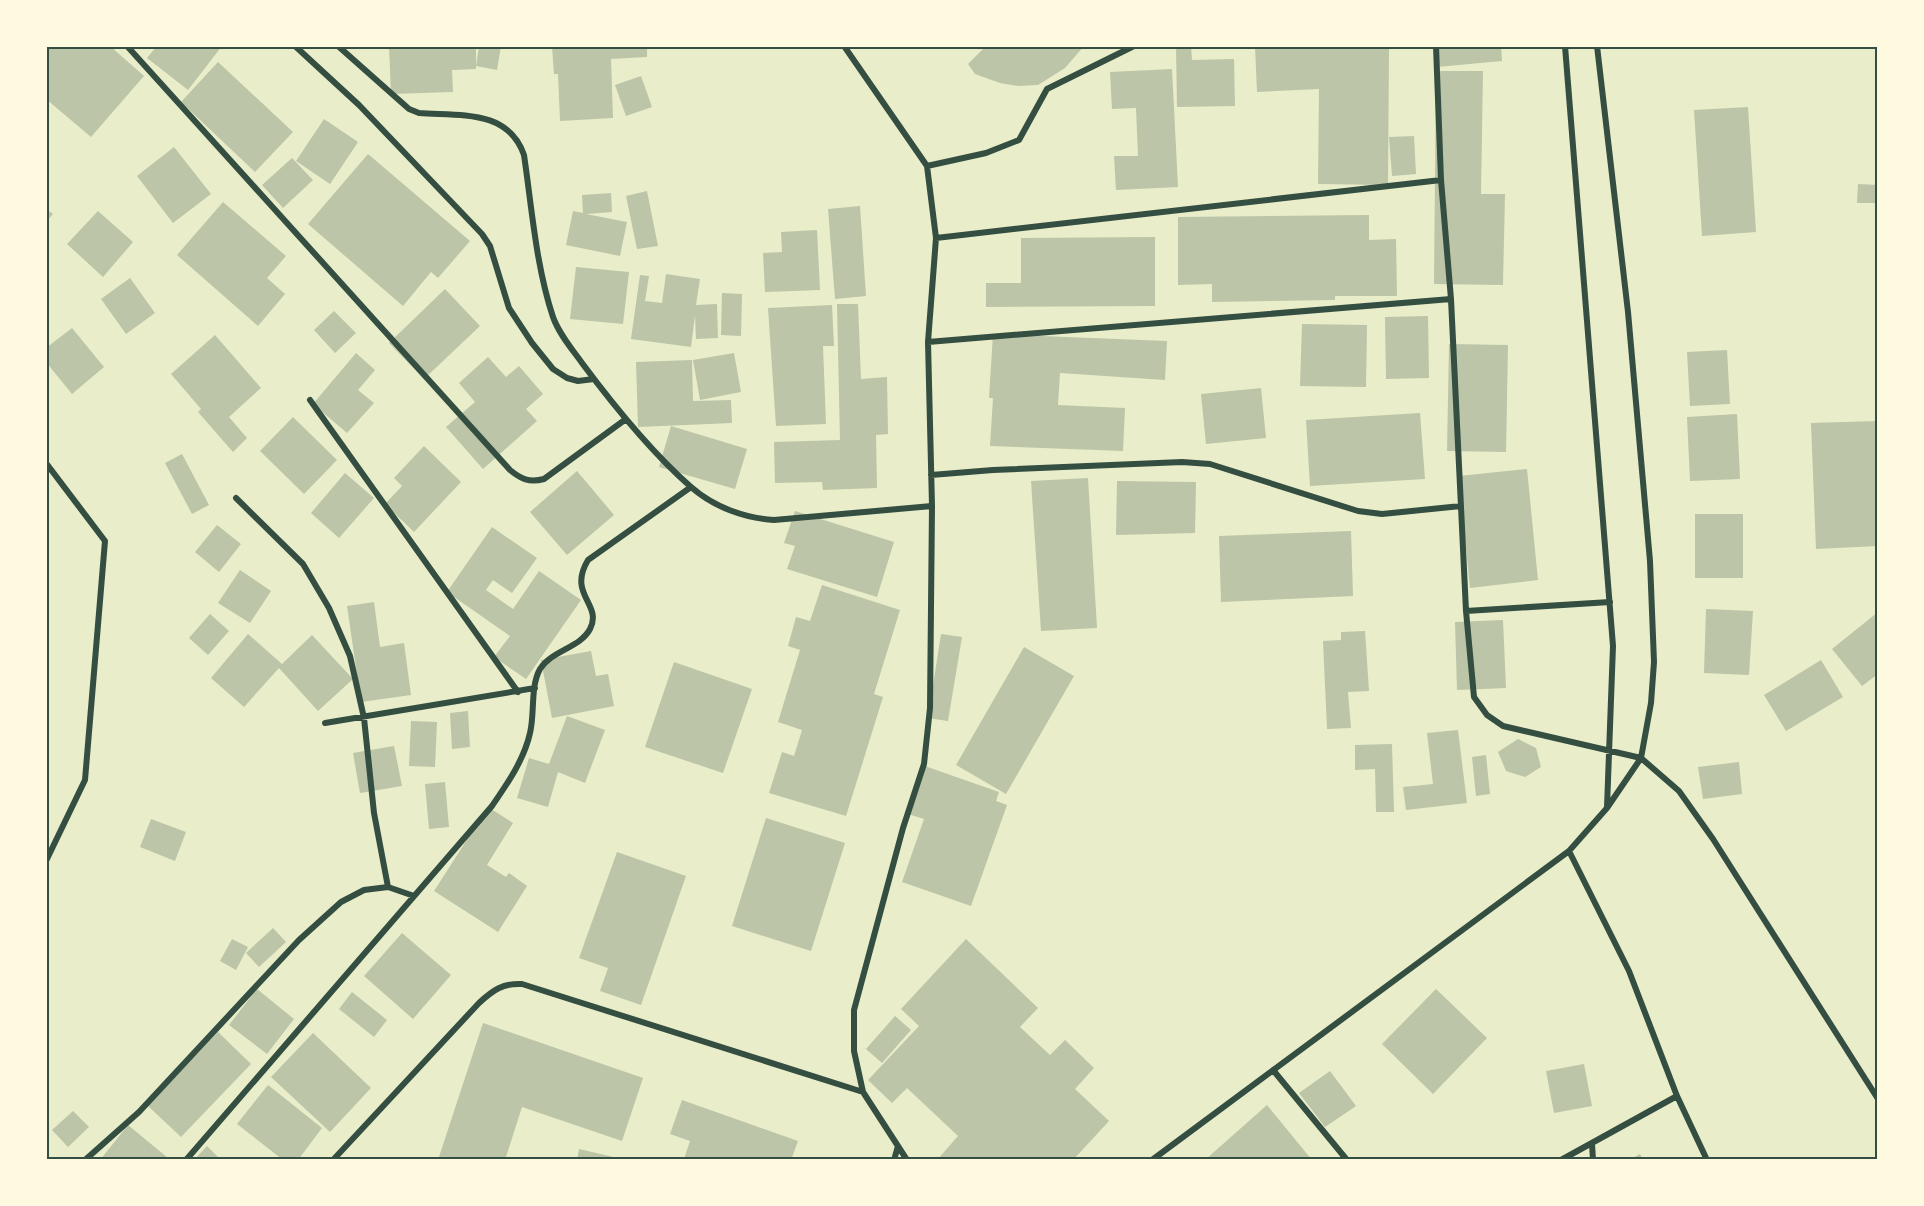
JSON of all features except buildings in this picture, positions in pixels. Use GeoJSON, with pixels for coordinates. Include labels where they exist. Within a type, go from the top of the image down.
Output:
{"type":"FeatureCollection","features":[{"type":"Feature","properties":{"kind":"street"},"geometry":{"type":"LineString","coordinates":[[127,46],[510,470],[521,478],[533,482],[544,479],[626,419]]}},
{"type":"Feature","properties":{"kind":"street"},"geometry":{"type":"LineString","coordinates":[[295,46],[360,105],[482,234],[490,246],[509,308],[553,369],[578,381],[594,380]]}},
{"type":"Feature","properties":{"kind":"street"},"geometry":{"type":"LineString","coordinates":[[338,46],[409,109],[419,113],[488,119],[505,126],[517,137],[524,155],[543,284],[554,320],[594,380],[626,419],[691,487],[718,504],[755,519],[774,520],[932,506]]}},
{"type":"Feature","properties":{"kind":"street"},"geometry":{"type":"LineString","coordinates":[[844,46],[927,166],[936,238],[928,342],[932,506],[930,708],[924,764],[903,828],[854,1010],[854,1051],[863,1092],[908,1160]]}},
{"type":"Feature","properties":{"kind":"street"},"geometry":{"type":"LineString","coordinates":[[927,166],[986,153],[1019,140],[1047,88],[1134,46]]}},
{"type":"Feature","properties":{"kind":"street"},"geometry":{"type":"LineString","coordinates":[[1436,46],[1441,180],[1451,299],[1466,611],[1474,696],[1487,715],[1503,726],[1641,758],[1679,791],[1713,839],[1878,1099]]}},
{"type":"Feature","properties":{"kind":"street"},"geometry":{"type":"LineString","coordinates":[[1565,46],[1613,646],[1607,808]]}},
{"type":"Feature","properties":{"kind":"street"},"geometry":{"type":"LineString","coordinates":[[1152,1160],[1569,851],[1607,808],[1641,758],[1651,703],[1653,662],[1650,561],[1628,312],[1597,46]]}},
{"type":"Feature","properties":{"kind":"street"},"geometry":{"type":"LineString","coordinates":[[936,238],[1441,180]]}},
{"type":"Feature","properties":{"kind":"street"},"geometry":{"type":"LineString","coordinates":[[928,342],[1451,299]]}},
{"type":"Feature","properties":{"kind":"street"},"geometry":{"type":"LineString","coordinates":[[310,400],[518,692]]}},
{"type":"Feature","properties":{"kind":"street"},"geometry":{"type":"LineString","coordinates":[[931,475],[1182,462],[1210,464],[1358,511],[1382,514],[1461,506]]}},
{"type":"Feature","properties":{"kind":"street"},"geometry":{"type":"LineString","coordinates":[[46,463],[105,541],[84,780],[46,861]]}},
{"type":"Feature","properties":{"kind":"street"},"geometry":{"type":"LineString","coordinates":[[186,1160],[492,806],[516,770],[530,733],[539,670],[553,655],[579,640],[590,630],[593,618],[581,587],[580,574],[588,560],[691,487]]}},
{"type":"Feature","properties":{"kind":"street"},"geometry":{"type":"LineString","coordinates":[[236,498],[303,564],[329,608],[350,656],[364,718],[374,813],[388,887]]}},
{"type":"Feature","properties":{"kind":"street"},"geometry":{"type":"LineString","coordinates":[[1466,611],[1610,602]]}},
{"type":"Feature","properties":{"kind":"street"},"geometry":{"type":"LineString","coordinates":[[325,723],[535,688]]}},
{"type":"Feature","properties":{"kind":"street"},"geometry":{"type":"LineString","coordinates":[[1569,851],[1629,971],[1677,1096],[1707,1160]]}},
{"type":"Feature","properties":{"kind":"street"},"geometry":{"type":"LineString","coordinates":[[85,1160],[139,1112],[299,940],[341,902],[364,890],[388,887],[414,896]]}},
{"type":"Feature","properties":{"kind":"street"},"geometry":{"type":"LineString","coordinates":[[333,1160],[479,1003],[500,986],[510,984],[522,984],[863,1092]]}},
{"type":"Feature","properties":{"kind":"street"},"geometry":{"type":"LineString","coordinates":[[1273,1070],[1347,1160]]}},
{"type":"Feature","properties":{"kind":"street"},"geometry":{"type":"LineString","coordinates":[[1561,1160],[1677,1096]]}},
{"type":"Feature","properties":{"kind":"street"},"geometry":{"type":"LineString","coordinates":[[1592,1144],[1593,1160]]}},
{"type":"Feature","properties":{"kind":"street"},"geometry":{"type":"LineString","coordinates":[[894,1160],[898,1146]]}}]}
